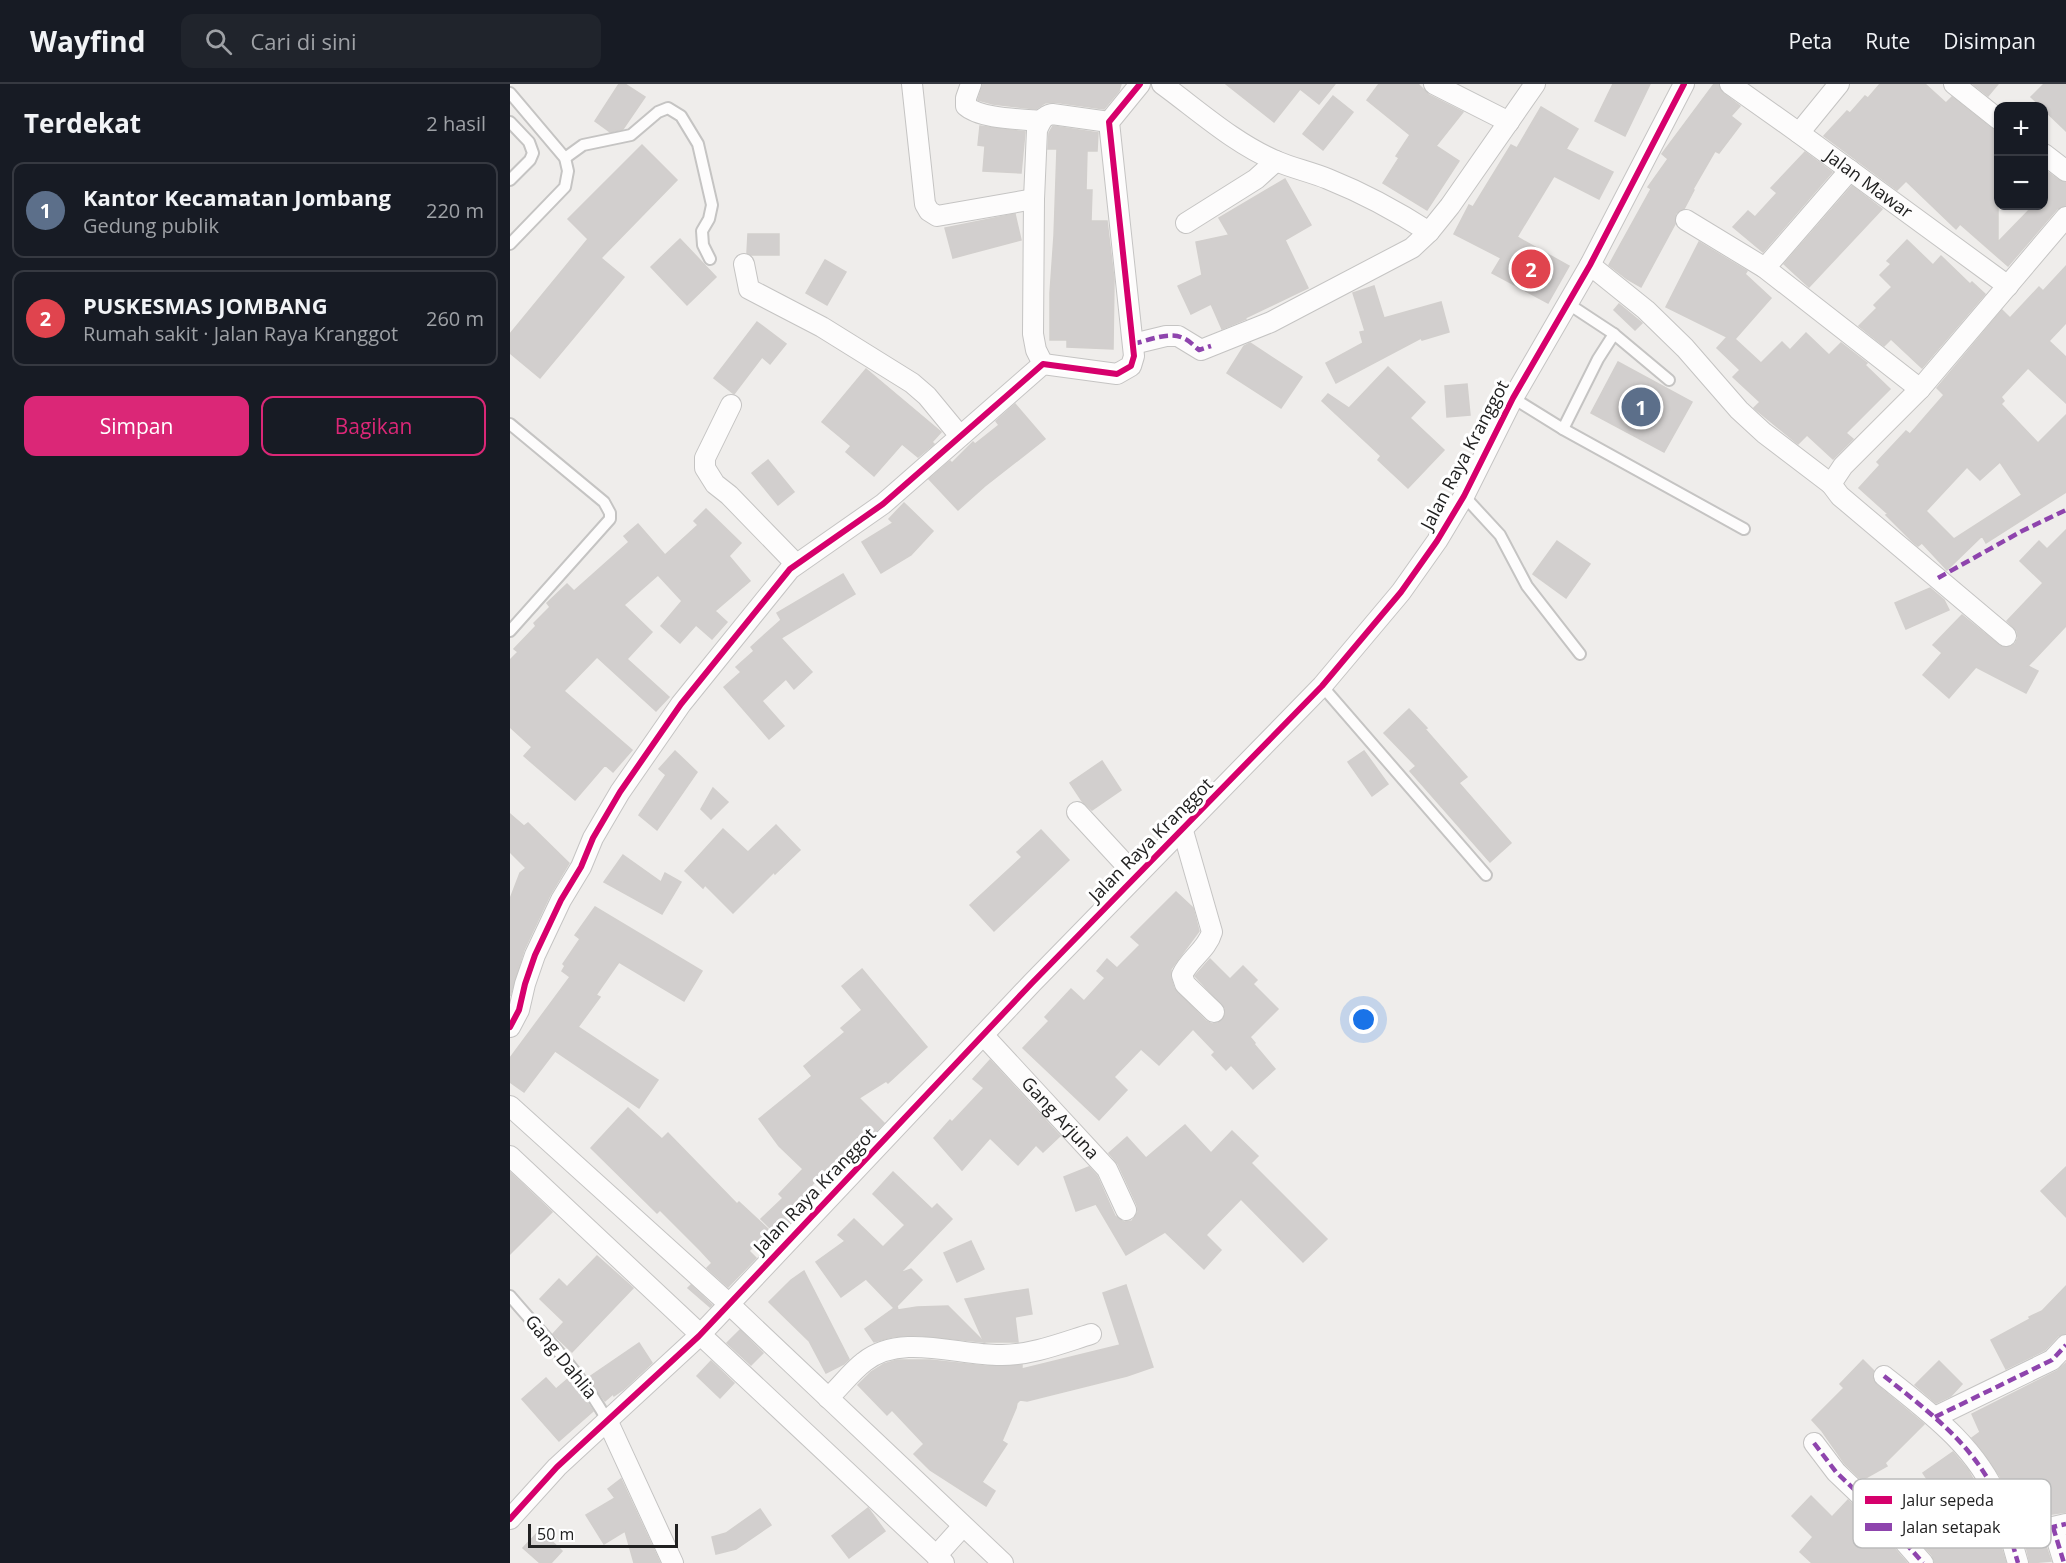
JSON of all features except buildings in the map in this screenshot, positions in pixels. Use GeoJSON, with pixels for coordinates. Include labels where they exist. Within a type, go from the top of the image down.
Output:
{"type":"FeatureCollection","features":[{"type":"Feature","properties":{"kind":"street"},"geometry":{"type":"LineString","coordinates":[[912,84],[925,204],[929,211],[937,216],[1034,199]]}},
{"type":"Feature","properties":{"kind":"street"},"geometry":{"type":"LineString","coordinates":[[970,84],[966,103],[970,110],[1041,121]]}},
{"type":"Feature","properties":{"kind":"street"},"geometry":{"type":"LineString","coordinates":[[510,1027],[519,1010],[535,955],[561,900],[581,867],[593,838],[620,792],[681,704],[778,583],[796,564],[884,504],[1043,364],[1117,374],[1131,366],[1134,356],[1133,344],[1108,122],[1140,84]]}},
{"type":"Feature","properties":{"kind":"street"},"geometry":{"type":"LineString","coordinates":[[1162,84],[1238,140],[1276,161],[1355,191],[1429,232]]}},
{"type":"Feature","properties":{"kind":"street"},"geometry":{"type":"LineString","coordinates":[[1434,84],[1509,122]]}},
{"type":"Feature","properties":{"kind":"street"},"geometry":{"type":"LineString","coordinates":[[1133,344],[1166,336],[1178,336],[1202,350],[1271,322],[1412,248],[1429,232],[1450,206],[1535,84]]}},
{"type":"Feature","properties":{"kind":"street","name":"Jalan Raya Kranggot"},"geometry":{"type":"LineString","coordinates":[[510,1519],[557,1467],[702,1333],[724,1307],[1136,876],[1183,831],[1322,686],[1419,568],[1464,496],[1513,398],[1590,265],[1684,84]]}},
{"type":"Feature","properties":{"kind":"street","name":"Jalan Mawar"},"geometry":{"type":"LineString","coordinates":[[1730,84],[2008,286]]}},
{"type":"Feature","properties":{"kind":"street"},"geometry":{"type":"LineString","coordinates":[[1799,132],[1839,84]]}},
{"type":"Feature","properties":{"kind":"street"},"geometry":{"type":"LineString","coordinates":[[1954,84],[1994,116]]}},
{"type":"Feature","properties":{"kind":"street"},"geometry":{"type":"LineString","coordinates":[[1043,364],[1036,350],[1034,334],[1034,199],[1037,130],[1041,121],[1053,114],[1108,122]]}},
{"type":"Feature","properties":{"kind":"street"},"geometry":{"type":"LineString","coordinates":[[2046,156],[2066,171]]}},
{"type":"Feature","properties":{"kind":"street"},"geometry":{"type":"LineString","coordinates":[[1186,223],[1256,179],[1276,161]]}},
{"type":"Feature","properties":{"kind":"street"},"geometry":{"type":"LineString","coordinates":[[1765,268],[1850,170]]}},
{"type":"Feature","properties":{"kind":"street"},"geometry":{"type":"LineString","coordinates":[[1831,484],[1844,465],[1920,389],[2066,217]]}},
{"type":"Feature","properties":{"kind":"street"},"geometry":{"type":"LineString","coordinates":[[1686,220],[1765,268],[1920,389]]}},
{"type":"Feature","properties":{"kind":"street"},"geometry":{"type":"LineString","coordinates":[[744,264],[749,289],[822,327],[912,383],[927,396],[960,435]]}},
{"type":"Feature","properties":{"kind":"street"},"geometry":{"type":"LineString","coordinates":[[1590,265],[1662,325],[1708,373],[1739,410],[1764,433],[1831,484],[1840,496],[2006,636]]}},
{"type":"Feature","properties":{"kind":"street"},"geometry":{"type":"LineString","coordinates":[[731,405],[705,458],[705,468],[715,484],[729,495],[796,564]]}},
{"type":"Feature","properties":{"kind":"street"},"geometry":{"type":"LineString","coordinates":[[1077,812],[1136,876]]}},
{"type":"Feature","properties":{"kind":"street"},"geometry":{"type":"LineString","coordinates":[[1183,831],[1212,932],[1206,945],[1182,975],[1185,984],[1214,1012]]}},
{"type":"Feature","properties":{"kind":"street","name":"Gang Arjuna"},"geometry":{"type":"LineString","coordinates":[[984,1036],[1107,1169],[1126,1210]]}},
{"type":"Feature","properties":{"kind":"street"},"geometry":{"type":"LineString","coordinates":[[510,1106],[724,1307],[828,1398],[960,1530],[1003,1563]]}},
{"type":"Feature","properties":{"kind":"street"},"geometry":{"type":"LineString","coordinates":[[510,1156],[940,1556],[960,1530]]}},
{"type":"Feature","properties":{"kind":"street"},"geometry":{"type":"LineString","coordinates":[[828,1398],[865,1361],[890,1350],[926,1346],[983,1355],[1023,1354],[1091,1334]]}},
{"type":"Feature","properties":{"kind":"street"},"geometry":{"type":"LineString","coordinates":[[1935,1417],[2052,1360],[2066,1345]]}},
{"type":"Feature","properties":{"kind":"street"},"geometry":{"type":"LineString","coordinates":[[1884,1376],[1935,1417],[1961,1442],[1987,1479]]}},
{"type":"Feature","properties":{"kind":"street"},"geometry":{"type":"LineString","coordinates":[[608,1422],[673,1563]]}},
{"type":"Feature","properties":{"kind":"street"},"geometry":{"type":"LineString","coordinates":[[1814,1443],[1836,1472],[1853,1488]]}},
{"type":"Feature","properties":{"kind":"street"},"geometry":{"type":"LineString","coordinates":[[2060,1526],[2064,1563]]}},
{"type":"Feature","properties":{"kind":"street"},"geometry":{"type":"LineString","coordinates":[[1910,1548],[1923,1563]]}},
{"type":"Feature","properties":{"kind":"street"},"geometry":{"type":"LineString","coordinates":[[2013,1548],[2018,1563]]}},
{"type":"Feature","properties":{"kind":"lane"},"geometry":{"type":"LineString","coordinates":[[510,93],[565,158],[568,171],[566,187],[510,244]]}},
{"type":"Feature","properties":{"kind":"lane"},"geometry":{"type":"LineString","coordinates":[[565,158],[583,145],[631,135],[658,112],[668,108],[681,116],[698,144],[712,205],[709,219],[702,231],[703,245],[710,259]]}},
{"type":"Feature","properties":{"kind":"lane"},"geometry":{"type":"LineString","coordinates":[[510,122],[529,142],[533,153],[530,160],[510,180]]}},
{"type":"Feature","properties":{"kind":"lane"},"geometry":{"type":"LineString","coordinates":[[1567,303],[1614,334],[1669,380]]}},
{"type":"Feature","properties":{"kind":"lane"},"geometry":{"type":"LineString","coordinates":[[1563,429],[1598,359],[1614,334]]}},
{"type":"Feature","properties":{"kind":"lane"},"geometry":{"type":"LineString","coordinates":[[1513,398],[1563,429],[1744,529]]}},
{"type":"Feature","properties":{"kind":"lane"},"geometry":{"type":"LineString","coordinates":[[510,424],[604,502],[610,513],[610,519],[510,631]]}},
{"type":"Feature","properties":{"kind":"lane"},"geometry":{"type":"LineString","coordinates":[[1464,496],[1500,535],[1527,586],[1580,654]]}},
{"type":"Feature","properties":{"kind":"lane"},"geometry":{"type":"LineString","coordinates":[[1322,686],[1486,875]]}},
{"type":"Feature","properties":{"kind":"lane","name":"Gang Dahlia"},"geometry":{"type":"LineString","coordinates":[[510,1296],[584,1383],[608,1422]]}},
{"type":"Feature","properties":{"kind":"marked path"},"geometry":{"type":"LineString","coordinates":[[1133,344],[1158,337],[1177,336],[1199,350],[1211,346]]}},
{"type":"Feature","properties":{"kind":"marked path"},"geometry":{"type":"LineString","coordinates":[[1938,578],[2022,531],[2066,510]]}},
{"type":"Feature","properties":{"kind":"marked path"},"geometry":{"type":"LineString","coordinates":[[1935,1417],[2052,1360],[2066,1345]]}},
{"type":"Feature","properties":{"kind":"marked path"},"geometry":{"type":"LineString","coordinates":[[1884,1376],[1950,1431],[1978,1463],[1988,1479]]}},
{"type":"Feature","properties":{"kind":"marked path"},"geometry":{"type":"LineString","coordinates":[[1814,1443],[1836,1472],[1853,1488]]}},
{"type":"Feature","properties":{"kind":"marked path"},"geometry":{"type":"LineString","coordinates":[[2051,1527],[2066,1524]]}},
{"type":"Feature","properties":{"kind":"marked path"},"geometry":{"type":"LineString","coordinates":[[2053,1527],[2064,1563]]}},
{"type":"Feature","properties":{"kind":"marked path"},"geometry":{"type":"LineString","coordinates":[[1910,1548],[1923,1563]]}},
{"type":"Feature","properties":{"kind":"marked path"},"geometry":{"type":"LineString","coordinates":[[2014,1548],[2018,1563]]}},
{"type":"Feature","properties":{"kind":"cycle path"},"geometry":{"type":"LineString","coordinates":[[510,1027],[519,1010],[535,955],[561,900],[581,867],[593,838],[620,792],[681,704],[790,569],[883,504],[1043,364],[1117,374],[1131,366],[1134,356],[1109,122],[1140,84]]}},
{"type":"Feature","properties":{"kind":"cycle path"},"geometry":{"type":"LineString","coordinates":[[510,1519],[557,1467],[699,1336],[1032,983],[1322,686],[1401,592],[1437,541],[1464,496],[1513,398],[1590,265],[1684,84]]}},
{"type":"Feature","properties":{"kind":"place","name":"PUSKESMAS JOMBANG"},"geometry":{"type":"Point","coordinates":[1531,269]}},
{"type":"Feature","properties":{"kind":"place","name":"Kantor Kecamatan Jombang"},"geometry":{"type":"Point","coordinates":[1641,407]}}]}
